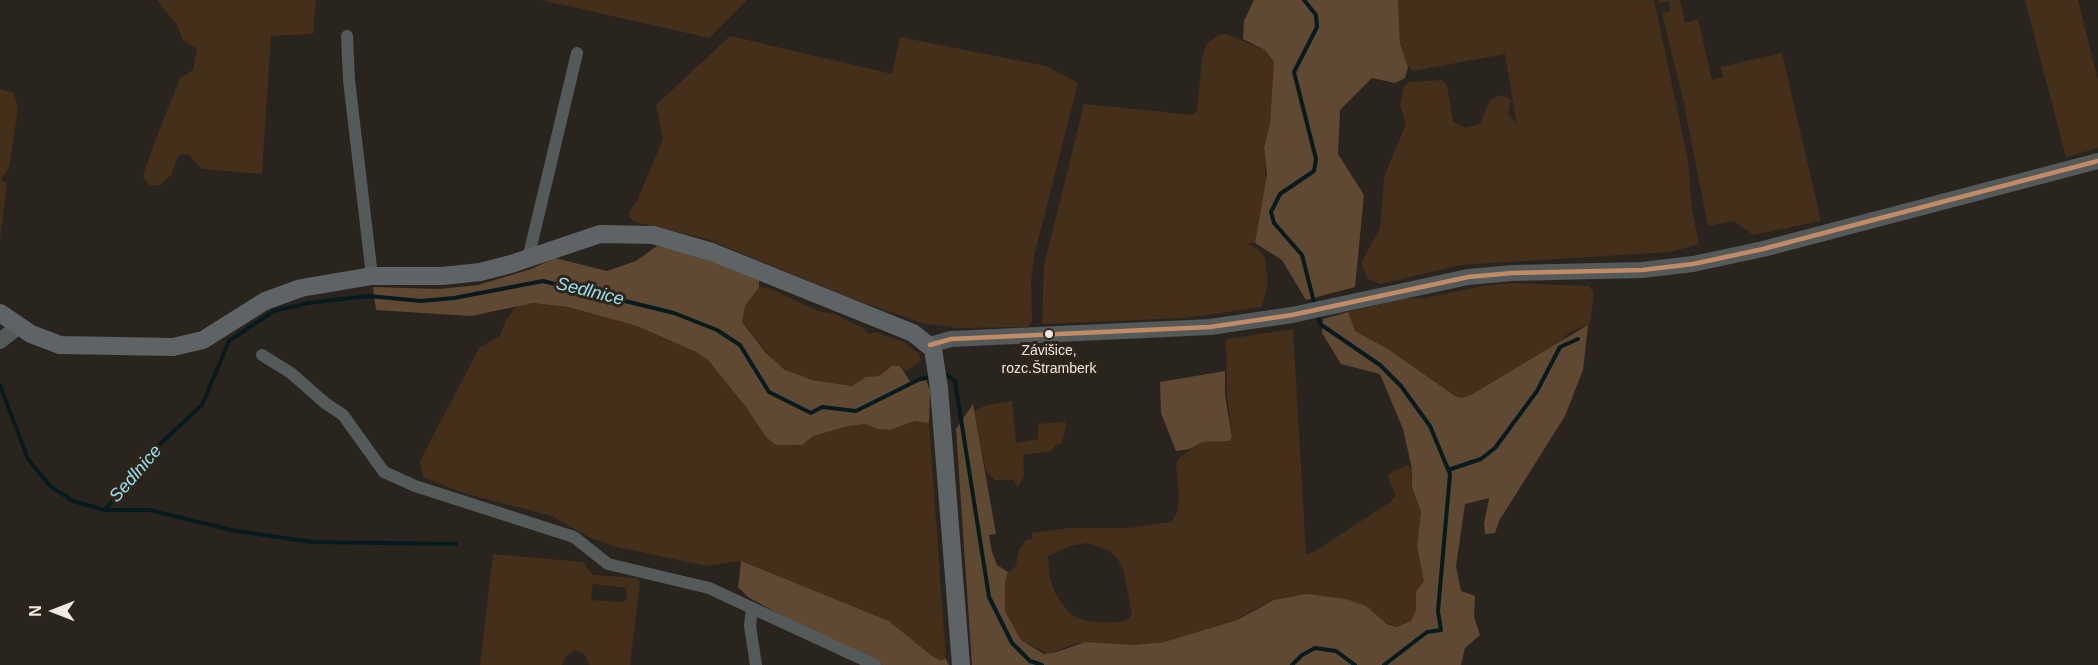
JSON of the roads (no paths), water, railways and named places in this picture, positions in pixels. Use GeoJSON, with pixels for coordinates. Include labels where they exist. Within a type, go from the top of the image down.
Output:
{"type":"FeatureCollection","features":[{"type":"Feature","properties":{"kind":"main road"},"geometry":{"type":"LineString","coordinates":[[0,313],[42,339],[68,346],[136,348],[182,346],[203,340],[265,301],[329,282],[372,276],[468,274],[528,259],[600,234],[633,232],[663,237],[712,252],[904,329],[919,336],[930,345],[937,364],[962,665]]}},
{"type":"Feature","properties":{"kind":"street"},"geometry":{"type":"LineString","coordinates":[[346,36],[372,276]]}},
{"type":"Feature","properties":{"kind":"street"},"geometry":{"type":"LineString","coordinates":[[528,259],[577,53]]}},
{"type":"Feature","properties":{"kind":"street"},"geometry":{"type":"LineString","coordinates":[[930,345],[951,339],[1210,327],[1292,315],[1468,277],[1512,273],[1642,270],[1693,264],[1763,249],[2098,161]]}},
{"type":"Feature","properties":{"kind":"street"},"geometry":{"type":"LineString","coordinates":[[2,340],[19,326]]}},
{"type":"Feature","properties":{"kind":"street"},"geometry":{"type":"LineString","coordinates":[[262,355],[291,373],[325,403],[343,415],[384,472],[416,486],[574,537],[608,564],[709,588],[875,665]]}},
{"type":"Feature","properties":{"kind":"street"},"geometry":{"type":"LineString","coordinates":[[752,608],[750,626],[756,665]]}},
{"type":"Feature","properties":{"kind":"waterway"},"geometry":{"type":"LineString","coordinates":[[1304,0],[1316,15],[1317,27],[1294,72],[1316,159],[1314,171],[1280,194],[1271,212],[1274,223],[1302,255],[1315,306]]}},
{"type":"Feature","properties":{"kind":"waterway","name":"Sedlnice"},"geometry":{"type":"LineString","coordinates":[[0,385],[28,459],[50,486],[73,501],[105,510],[158,446],[202,405],[229,341],[274,311],[308,303],[369,296],[421,301],[454,298],[543,281],[674,313],[717,330],[740,345],[769,392],[811,413],[822,407],[856,411],[920,379],[931,377]]}},
{"type":"Feature","properties":{"kind":"waterway"},"geometry":{"type":"LineString","coordinates":[[1317,313],[1320,324],[1380,365],[1401,386],[1430,426],[1450,474],[1438,611],[1441,630],[1427,632],[1384,665]]}},
{"type":"Feature","properties":{"kind":"waterway"},"geometry":{"type":"LineString","coordinates":[[1448,470],[1481,459],[1495,448],[1537,391],[1560,347],[1578,339]]}},
{"type":"Feature","properties":{"kind":"waterway","name":"Sedlnice"},"geometry":{"type":"LineString","coordinates":[[942,376],[947,375],[955,381],[989,597],[1012,643],[1030,661],[1042,665]]}},
{"type":"Feature","properties":{"kind":"waterway"},"geometry":{"type":"LineString","coordinates":[[105,510],[149,510],[236,531],[312,542],[456,544]]}},
{"type":"Feature","properties":{"kind":"waterway","name":"Sedlnice"},"geometry":{"type":"LineString","coordinates":[[1292,665],[1302,655],[1315,648],[1336,651],[1355,665]]}},
{"type":"Feature","properties":{"kind":"place","name":"Závišice, rozc.Štramberk"},"geometry":{"type":"Point","coordinates":[1049,334]}}]}
